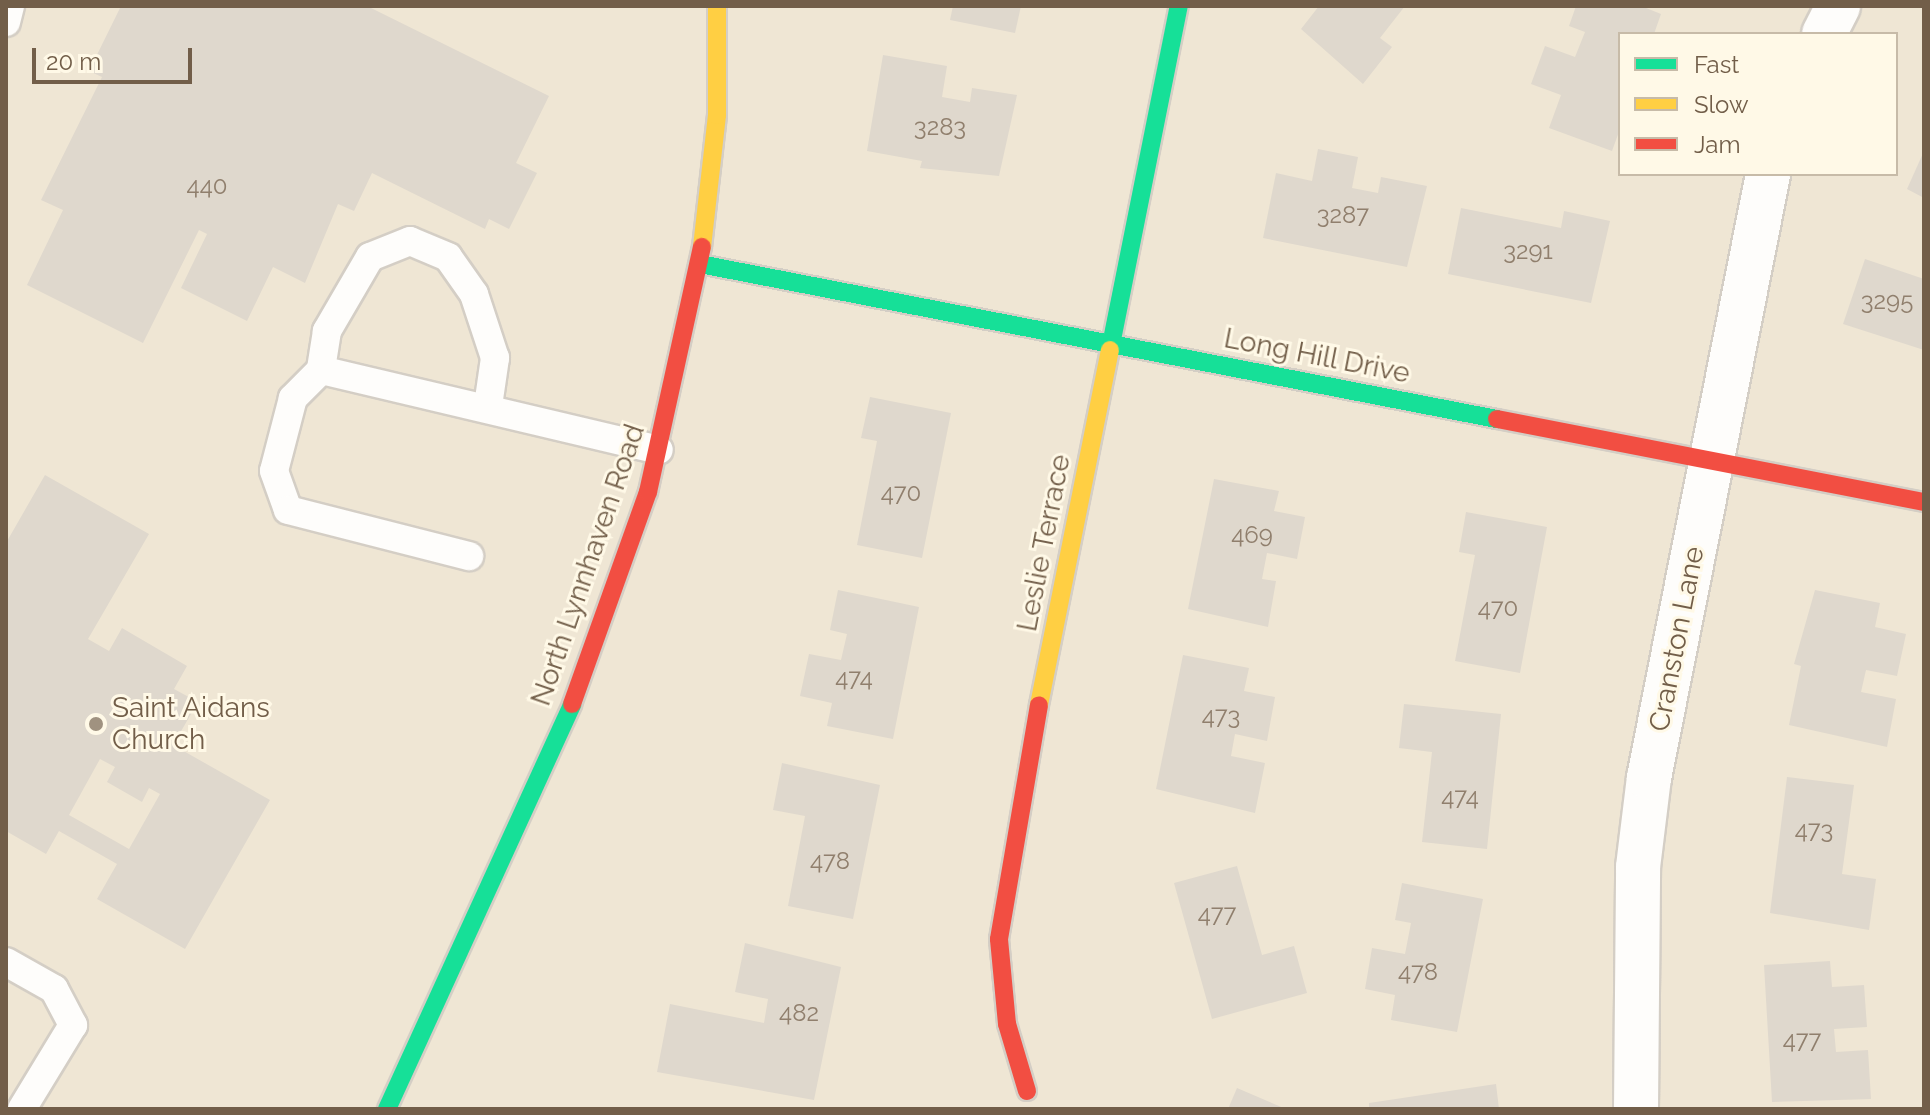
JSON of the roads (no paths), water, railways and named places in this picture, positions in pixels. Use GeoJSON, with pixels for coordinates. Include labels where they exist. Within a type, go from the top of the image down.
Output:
{"type":"FeatureCollection","features":[{"type":"Feature","properties":{"kind":"street","name":"North Lynnhaven Road"},"geometry":{"type":"LineString","coordinates":[[387,1109],[577,694],[659,450],[700,264],[717,115],[717,6]]}},
{"type":"Feature","properties":{"kind":"street","name":"Leslie Terrace"},"geometry":{"type":"LineString","coordinates":[[1027,1091],[1007,1024],[999,939],[1004,882],[1179,6]]}},
{"type":"Feature","properties":{"kind":"street"},"geometry":{"type":"LineString","coordinates":[[1825,32],[1838,6]]}},
{"type":"Feature","properties":{"kind":"street","name":"Cranston Lane"},"geometry":{"type":"LineString","coordinates":[[1636,1109],[1638,867],[1711,462],[1768,176]]}},
{"type":"Feature","properties":{"kind":"street","name":"Long Hill Drive"},"geometry":{"type":"LineString","coordinates":[[700,264],[1924,502]]}},
{"type":"Feature","properties":{"kind":"lane"},"geometry":{"type":"LineString","coordinates":[[6,22],[10,6]]}},
{"type":"Feature","properties":{"kind":"lane"},"geometry":{"type":"LineString","coordinates":[[469,556],[288,510],[274,471],[293,398],[321,370],[327,331],[370,257],[410,241],[448,257],[474,294],[495,358],[488,406]]}},
{"type":"Feature","properties":{"kind":"lane"},"geometry":{"type":"LineString","coordinates":[[321,370],[488,406],[659,450]]}},
{"type":"Feature","properties":{"kind":"lane"},"geometry":{"type":"LineString","coordinates":[[6,962],[54,989],[73,1025],[22,1109]]}},
{"type":"Feature","properties":{"kind":"place","name":"Saint Aidans Church"},"geometry":{"type":"Point","coordinates":[96,724]}}]}
